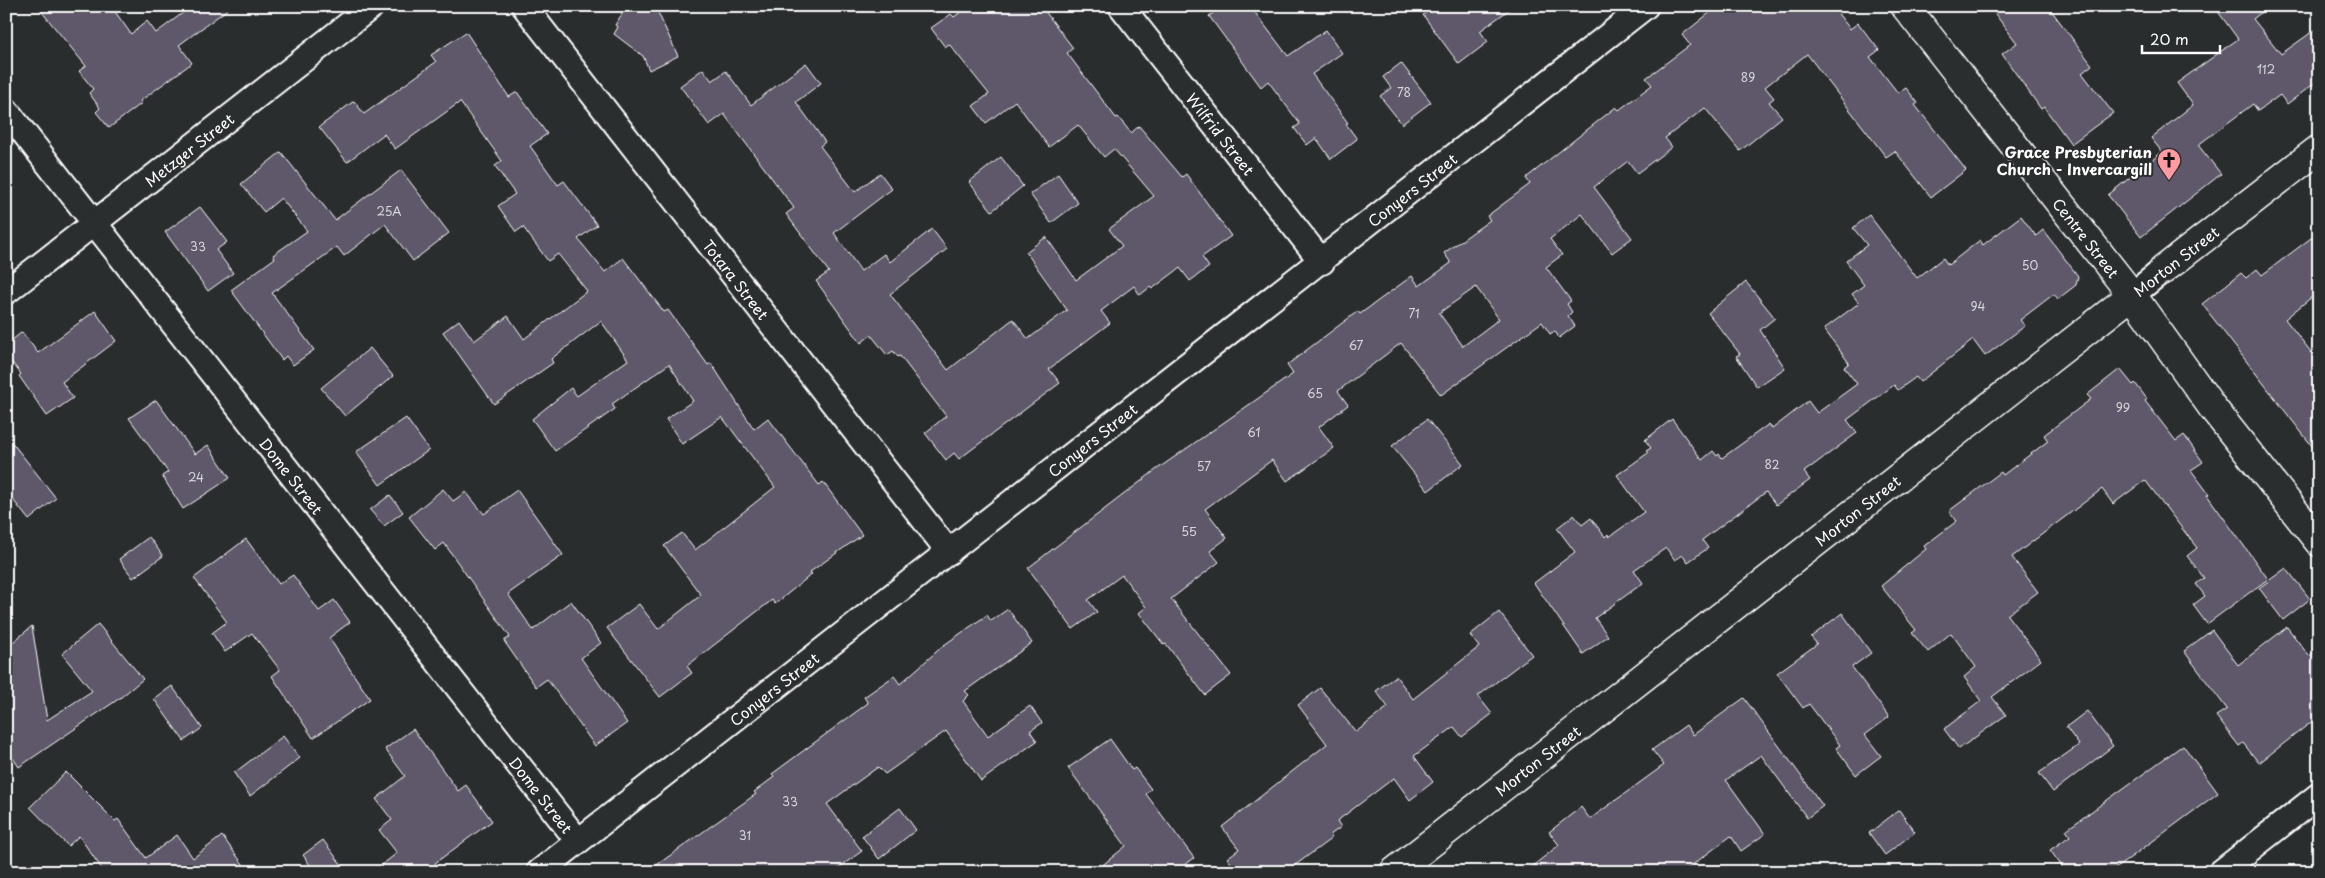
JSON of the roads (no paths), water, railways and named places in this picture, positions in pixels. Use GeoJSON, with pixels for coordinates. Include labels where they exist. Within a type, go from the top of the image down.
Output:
{"type":"FeatureCollection","features":[{"type":"Feature","properties":{"kind":"street","name":"Metzger Street"},"geometry":{"type":"LineString","coordinates":[[6,292],[372,6]]}},
{"type":"Feature","properties":{"kind":"street","name":"Totara Street"},"geometry":{"type":"LineString","coordinates":[[524,6],[949,552]]}},
{"type":"Feature","properties":{"kind":"street","name":"Wilfrid Street"},"geometry":{"type":"LineString","coordinates":[[1121,6],[1322,262]]}},
{"type":"Feature","properties":{"kind":"street","name":"Conyers Street"},"geometry":{"type":"LineString","coordinates":[[539,872],[1322,262],[1646,6]]}},
{"type":"Feature","properties":{"kind":"street","name":"Centre Street"},"geometry":{"type":"LineString","coordinates":[[1906,6],[2132,295],[2212,407],[2319,542]]}},
{"type":"Feature","properties":{"kind":"street","name":"Dome Street"},"geometry":{"type":"LineString","coordinates":[[6,110],[578,841]]}},
{"type":"Feature","properties":{"kind":"street","name":"Morton Street"},"geometry":{"type":"LineString","coordinates":[[1394,872],[2319,149]]}},
{"type":"Feature","properties":{"kind":"street"},"geometry":{"type":"LineString","coordinates":[[2221,872],[2319,795]]}},
{"type":"Feature","properties":{"kind":"place","name":"Grace Presbyterian Church - Invercargill"},"geometry":{"type":"Point","coordinates":[2169,181]}}]}
